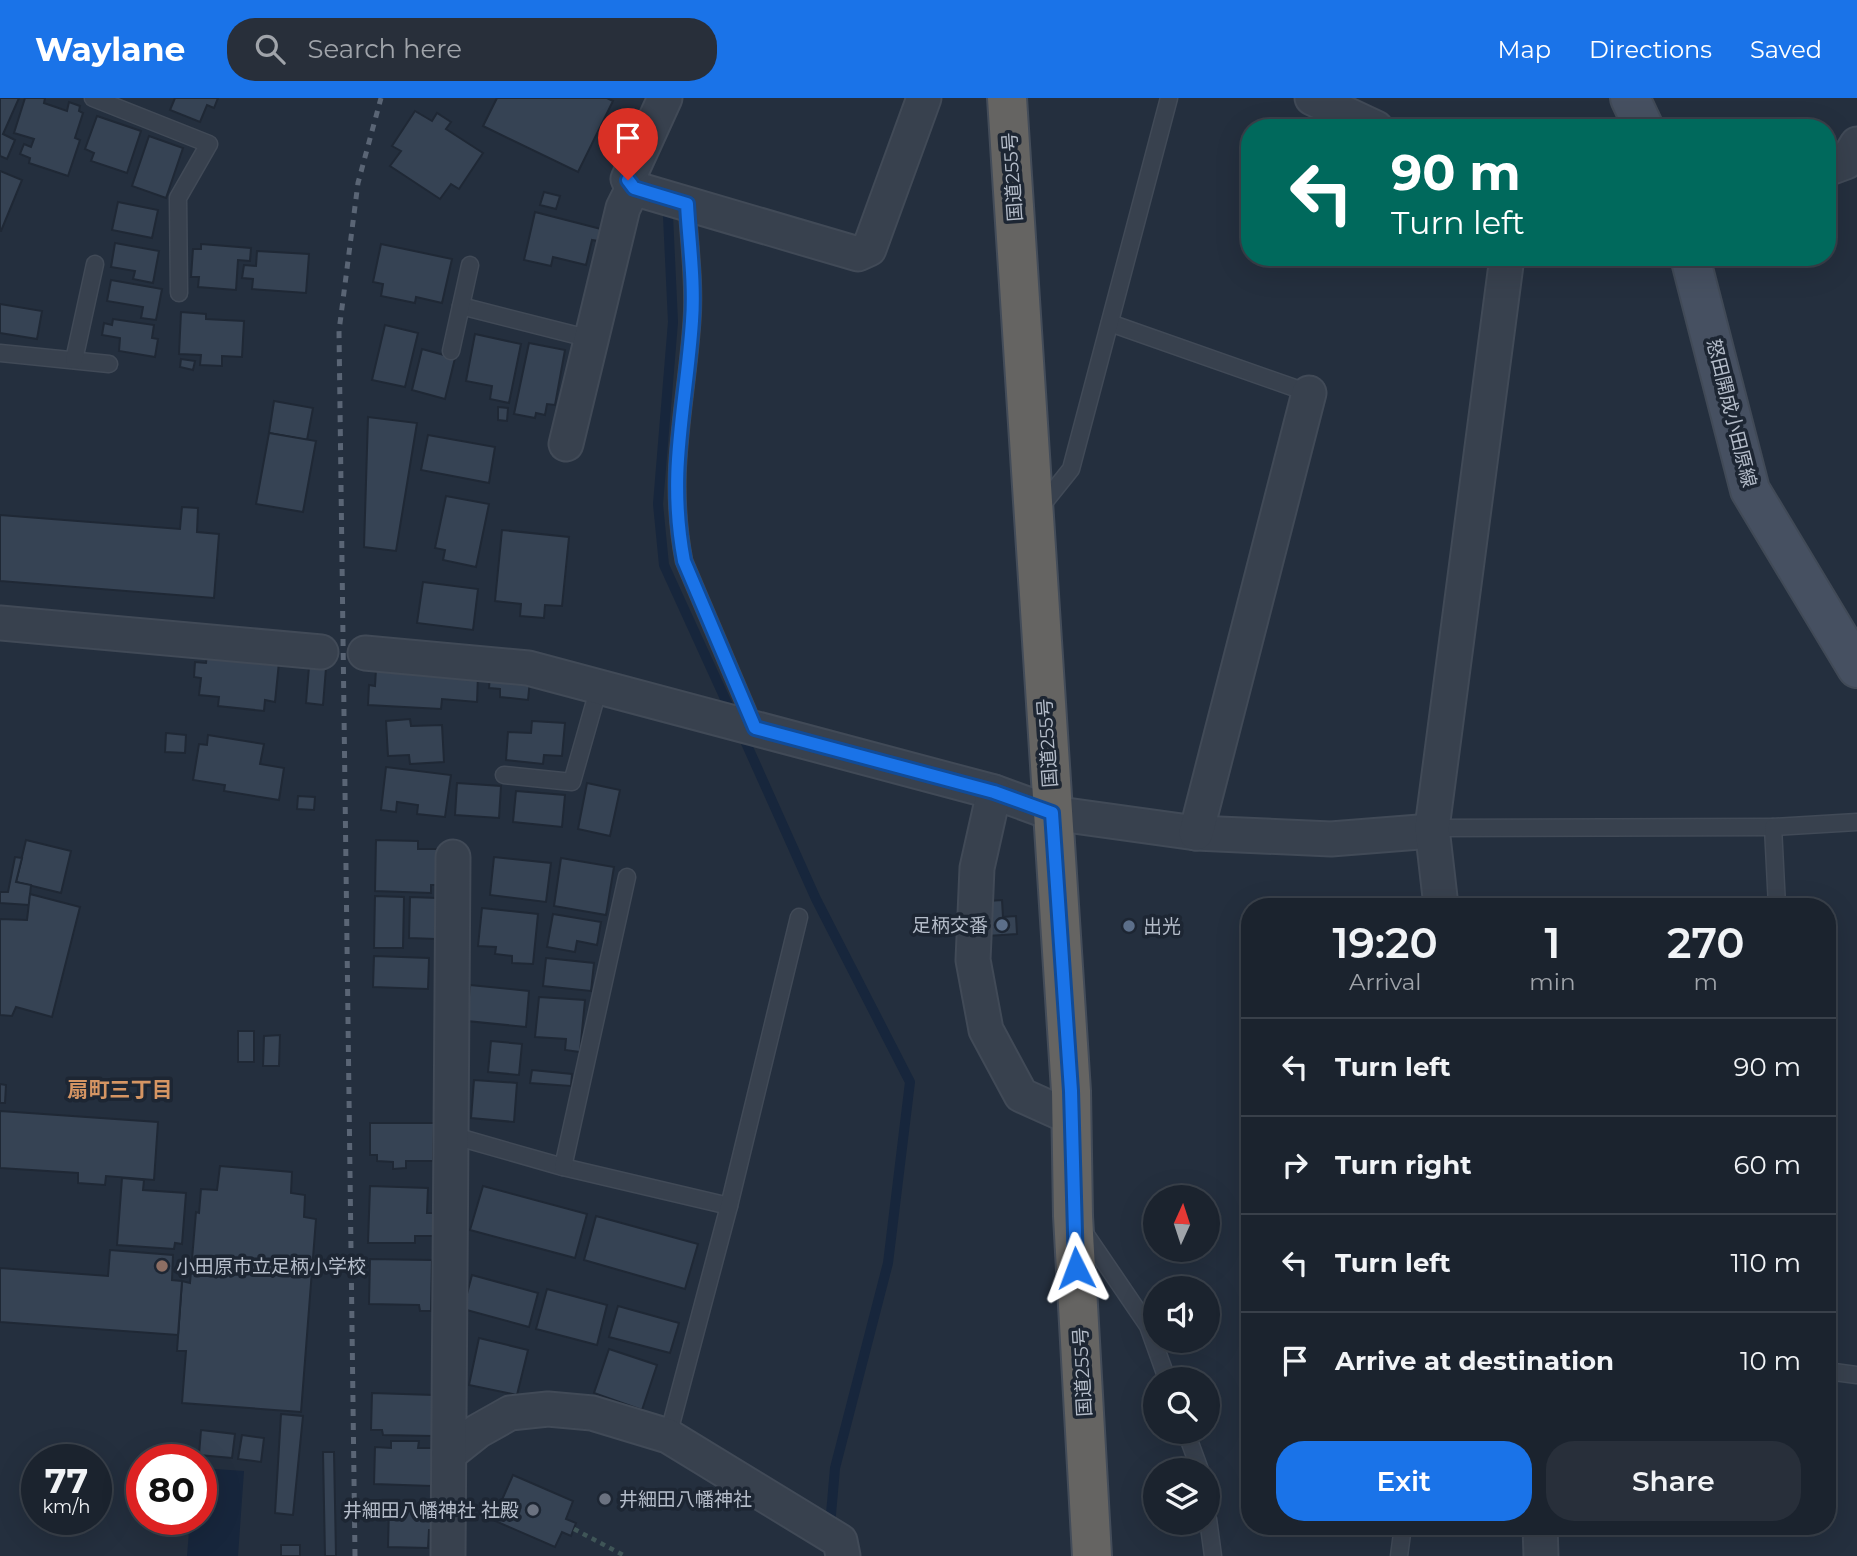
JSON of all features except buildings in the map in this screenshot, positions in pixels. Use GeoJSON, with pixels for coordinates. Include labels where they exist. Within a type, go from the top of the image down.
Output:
{"type":"FeatureCollection","features":[{"type":"Feature","properties":{"kind":"highway","name":"国道255号"},"geometry":{"type":"LineString","coordinates":[[1007,98],[1072,1118],[1073,1216],[1093,1556]]}},
{"type":"Feature","properties":{"kind":"main road"},"geometry":{"type":"LineString","coordinates":[[1630,98],[1640,119]]}},
{"type":"Feature","properties":{"kind":"main road","name":"怒田開成小田原線"},"geometry":{"type":"LineString","coordinates":[[1692,266],[1750,490],[1857,668]]}},
{"type":"Feature","properties":{"kind":"street"},"geometry":{"type":"LineString","coordinates":[[665,98],[628,180],[634,188],[859,254],[869,249],[924,98]]}},
{"type":"Feature","properties":{"kind":"street"},"geometry":{"type":"LineString","coordinates":[[1312,98],[1357,119]]}},
{"type":"Feature","properties":{"kind":"street"},"geometry":{"type":"LineString","coordinates":[[1836,166],[1846,162],[1857,145]]}},
{"type":"Feature","properties":{"kind":"street"},"geometry":{"type":"LineString","coordinates":[[566,444],[623,208],[634,188]]}},
{"type":"Feature","properties":{"kind":"street"},"geometry":{"type":"LineString","coordinates":[[1440,898],[1432,829],[1506,266]]}},
{"type":"Feature","properties":{"kind":"street"},"geometry":{"type":"LineString","coordinates":[[1196,833],[1309,393]]}},
{"type":"Feature","properties":{"kind":"street"},"geometry":{"type":"LineString","coordinates":[[0,623],[321,652]]}},
{"type":"Feature","properties":{"kind":"street"},"geometry":{"type":"LineString","coordinates":[[365,653],[528,668],[994,792],[1052,813],[1196,833],[1331,839],[1432,829]]}},
{"type":"Feature","properties":{"kind":"street"},"geometry":{"type":"LineString","coordinates":[[994,792],[977,868],[973,960],[986,1030],[1021,1095],[1072,1118]]}},
{"type":"Feature","properties":{"kind":"street"},"geometry":{"type":"LineString","coordinates":[[448,1556],[453,857]]}},
{"type":"Feature","properties":{"kind":"street"},"geometry":{"type":"LineString","coordinates":[[449,1454],[478,1431],[510,1413],[529,1410],[592,1413],[668,1436],[808,1522],[842,1549]]}},
{"type":"Feature","properties":{"kind":"street"},"geometry":{"type":"LineString","coordinates":[[1540,1535],[1541,1556]]}},
{"type":"Feature","properties":{"kind":"lane"},"geometry":{"type":"LineString","coordinates":[[93,98],[209,144],[178,198],[179,293]]}},
{"type":"Feature","properties":{"kind":"lane"},"geometry":{"type":"LineString","coordinates":[[1033,515],[1071,469],[1169,98]]}},
{"type":"Feature","properties":{"kind":"lane"},"geometry":{"type":"LineString","coordinates":[[687,204],[692,319],[677,444],[675,497],[680,538],[684,561],[755,728]]}},
{"type":"Feature","properties":{"kind":"lane"},"geometry":{"type":"LineString","coordinates":[[74,360],[95,264]]}},
{"type":"Feature","properties":{"kind":"lane"},"geometry":{"type":"LineString","coordinates":[[451,351],[470,265]]}},
{"type":"Feature","properties":{"kind":"lane"},"geometry":{"type":"LineString","coordinates":[[461,306],[591,339]]}},
{"type":"Feature","properties":{"kind":"lane"},"geometry":{"type":"LineString","coordinates":[[1110,323],[1309,393]]}},
{"type":"Feature","properties":{"kind":"lane"},"geometry":{"type":"LineString","coordinates":[[0,353],[109,364]]}},
{"type":"Feature","properties":{"kind":"lane"},"geometry":{"type":"LineString","coordinates":[[504,775],[572,782],[599,687]]}},
{"type":"Feature","properties":{"kind":"lane"},"geometry":{"type":"LineString","coordinates":[[1432,829],[1773,827],[1857,822]]}},
{"type":"Feature","properties":{"kind":"lane"},"geometry":{"type":"LineString","coordinates":[[1773,827],[1777,898]]}},
{"type":"Feature","properties":{"kind":"lane"},"geometry":{"type":"LineString","coordinates":[[564,1167],[626,877]]}},
{"type":"Feature","properties":{"kind":"lane"},"geometry":{"type":"LineString","coordinates":[[668,1436],[729,1206],[799,917]]}},
{"type":"Feature","properties":{"kind":"lane"},"geometry":{"type":"LineString","coordinates":[[451,1135],[564,1167],[729,1206]]}},
{"type":"Feature","properties":{"kind":"lane"},"geometry":{"type":"LineString","coordinates":[[1073,1216],[1149,1326],[1163,1367]]}},
{"type":"Feature","properties":{"kind":"lane"},"geometry":{"type":"LineString","coordinates":[[1836,1372],[1857,1375]]}},
{"type":"Feature","properties":{"kind":"lane"},"geometry":{"type":"LineString","coordinates":[[1210,1535],[1213,1556]]}},
{"type":"Feature","properties":{"kind":"lane"},"geometry":{"type":"LineString","coordinates":[[1399,1556],[1402,1535]]}},
{"type":"Feature","properties":{"kind":"path"},"geometry":{"type":"LineString","coordinates":[[574,1529],[625,1556]]}},
{"type":"Feature","properties":{"kind":"water"},"geometry":{"type":"Polygon","coordinates":[[[217,1469],[244,1471],[238,1556],[187,1556],[189,1535],[217,1535],[217,1469]]]}},
{"type":"Feature","properties":{"kind":"waterway"},"geometry":{"type":"LineString","coordinates":[[668,216],[673,322],[658,504],[664,565],[732,714]]}},
{"type":"Feature","properties":{"kind":"waterway"},"geometry":{"type":"LineString","coordinates":[[742,734],[816,899],[910,1082],[888,1263],[835,1468],[830,1526]]}},
{"type":"Feature","properties":{"kind":"railway"},"geometry":{"type":"LineString","coordinates":[[355,1556],[339,331],[358,183],[381,98]]}},
{"type":"Feature","properties":{"kind":"place","name":"足柄交番"},"geometry":{"type":"Point","coordinates":[1002,925]}},
{"type":"Feature","properties":{"kind":"place","name":"出光"},"geometry":{"type":"Point","coordinates":[1129,926]}},
{"type":"Feature","properties":{"kind":"place","name":"小田原市立足柄小学校"},"geometry":{"type":"Point","coordinates":[162,1266]}},
{"type":"Feature","properties":{"kind":"place","name":"井細田八幡神社"},"geometry":{"type":"Point","coordinates":[605,1499]}},
{"type":"Feature","properties":{"kind":"place","name":"井細田八幡神社 社殿"},"geometry":{"type":"Point","coordinates":[533,1510]}},
{"type":"Feature","properties":{"kind":"district","name":"扇町三丁目"},"geometry":{"type":"Point","coordinates":[120,1090]}},
{"type":"Feature","properties":{"kind":"route"},"geometry":{"type":"LineString","coordinates":[[628,180],[634,188],[687,204],[692,319],[677,444],[675,497],[680,538],[684,561],[755,728],[994,792],[1052,813],[1071,1091],[1076,1268]]}}]}
